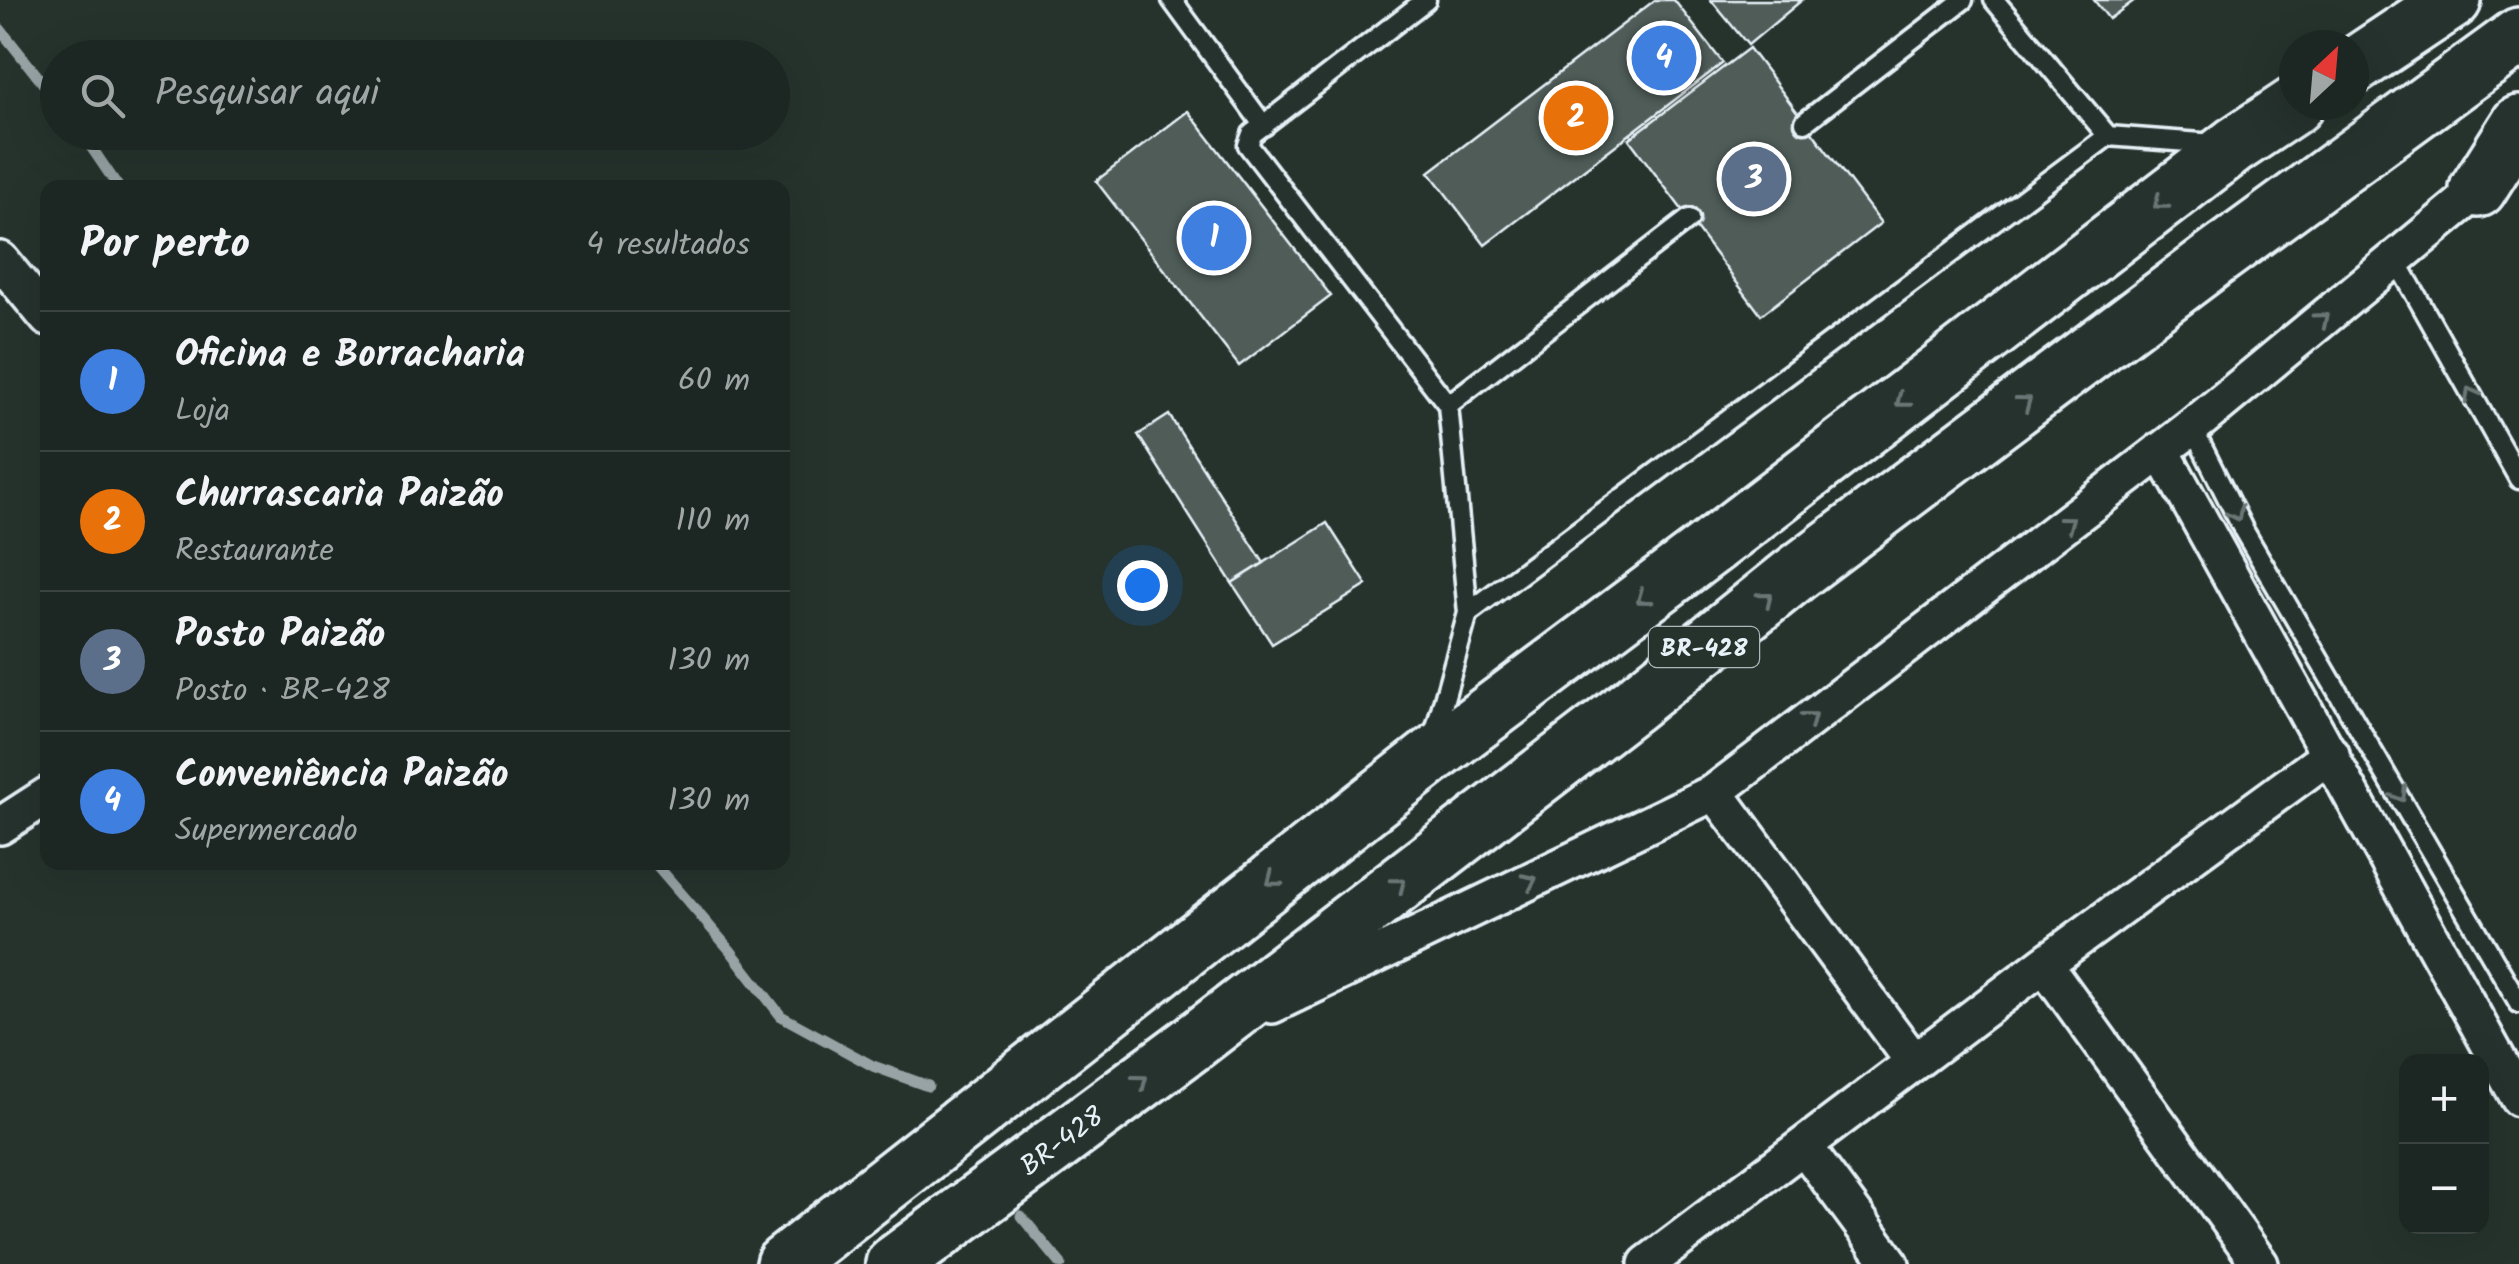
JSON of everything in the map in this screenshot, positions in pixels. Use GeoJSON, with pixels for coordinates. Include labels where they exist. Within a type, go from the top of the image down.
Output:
{"type":"FeatureCollection","features":[{"type":"Feature","properties":{"kind":"highway"},"geometry":{"type":"LineString","coordinates":[[2369,56],[2453,0]]}},
{"type":"Feature","properties":{"kind":"highway","name":"BR-428"},"geometry":{"type":"LineString","coordinates":[[894,1264],[934,1245],[1794,575],[2519,36]]}},
{"type":"Feature","properties":{"kind":"highway","name":"BR-428"},"geometry":{"type":"LineString","coordinates":[[784,1264],[1428,758],[1712,547],[2235,145],[2279,116]]}},
{"type":"Feature","properties":{"kind":"highway"},"geometry":{"type":"LineString","coordinates":[[2498,174],[2519,124]]}},
{"type":"Feature","properties":{"kind":"street"},"geometry":{"type":"LineString","coordinates":[[1190,1044],[1715,792],[2192,427],[2498,174]]}},
{"type":"Feature","properties":{"kind":"street"},"geometry":{"type":"LineString","coordinates":[[0,260],[40,308]]}},
{"type":"Feature","properties":{"kind":"street"},"geometry":{"type":"LineString","coordinates":[[2162,450],[2519,1098]]}},
{"type":"Feature","properties":{"kind":"street"},"geometry":{"type":"LineString","coordinates":[[1647,1264],[2330,754]]}},
{"type":"Feature","properties":{"kind":"street"},"geometry":{"type":"LineString","coordinates":[[1715,792],[1914,1062]]}},
{"type":"Feature","properties":{"kind":"street"},"geometry":{"type":"LineString","coordinates":[[0,826],[40,800]]}},
{"type":"Feature","properties":{"kind":"street"},"geometry":{"type":"LineString","coordinates":[[2044,964],[2260,1264]]}},
{"type":"Feature","properties":{"kind":"street"},"geometry":{"type":"LineString","coordinates":[[1804,1146],[1891,1264]]}},
{"type":"Feature","properties":{"kind":"lane"},"geometry":{"type":"LineString","coordinates":[[1172,0],[1264,126]]}},
{"type":"Feature","properties":{"kind":"lane"},"geometry":{"type":"LineString","coordinates":[[1426,0],[1252,134],[1248,144],[1448,405],[1468,613],[1428,758]]}},
{"type":"Feature","properties":{"kind":"lane"},"geometry":{"type":"LineString","coordinates":[[1806,122],[1963,0]]}},
{"type":"Feature","properties":{"kind":"lane"},"geometry":{"type":"LineString","coordinates":[[1994,0],[2108,136]]}},
{"type":"Feature","properties":{"kind":"lane"},"geometry":{"type":"LineString","coordinates":[[1468,613],[2108,136],[2235,145]]}},
{"type":"Feature","properties":{"kind":"lane"},"geometry":{"type":"LineString","coordinates":[[1448,405],[1689,218]]}},
{"type":"Feature","properties":{"kind":"lane"},"geometry":{"type":"LineString","coordinates":[[2395,258],[2519,479]]}},
{"type":"Feature","properties":{"kind":"lane"},"geometry":{"type":"LineString","coordinates":[[2192,427],[2244,531],[2519,1003]]}},
{"type":"Feature","properties":{"kind":"building"},"geometry":{"type":"Polygon","coordinates":[[[1655,0],[1674,0],[1723,63],[1485,245],[1429,172],[1655,0]]]}},
{"type":"Feature","properties":{"kind":"building"},"geometry":{"type":"Polygon","coordinates":[[[1711,0],[1802,0],[1748,45],[1711,0]]]}},
{"type":"Feature","properties":{"kind":"building"},"geometry":{"type":"Polygon","coordinates":[[[2094,0],[2135,0],[2109,19],[2094,0]]]}},
{"type":"Feature","properties":{"kind":"building"},"geometry":{"type":"Polygon","coordinates":[[[1749,48],[1881,223],[1761,315],[1629,139],[1749,48]]]}},
{"type":"Feature","properties":{"kind":"building"},"geometry":{"type":"Polygon","coordinates":[[[1188,111],[1331,296],[1239,366],[1096,181],[1188,111]]]}},
{"type":"Feature","properties":{"kind":"building"},"geometry":{"type":"Polygon","coordinates":[[[1169,415],[1264,563],[1232,583],[1138,435],[1169,415]]]}},
{"type":"Feature","properties":{"kind":"building"},"geometry":{"type":"Polygon","coordinates":[[[1327,523],[1367,585],[1272,644],[1232,583],[1327,523]]]}},
{"type":"Feature","properties":{"kind":"waterway"},"geometry":{"type":"LineString","coordinates":[[0,29],[40,79]]}},
{"type":"Feature","properties":{"kind":"waterway"},"geometry":{"type":"LineString","coordinates":[[93,150],[114,180]]}},
{"type":"Feature","properties":{"kind":"waterway"},"geometry":{"type":"LineString","coordinates":[[661,870],[781,1016],[873,1066],[928,1086]]}},
{"type":"Feature","properties":{"kind":"waterway"},"geometry":{"type":"LineString","coordinates":[[1021,1216],[1061,1264]]}},
{"type":"Feature","properties":{"kind":"place","name":"Conveniência Paizão"},"geometry":{"type":"Point","coordinates":[1664,58]}},
{"type":"Feature","properties":{"kind":"place","name":"Churrascaria Paizão"},"geometry":{"type":"Point","coordinates":[1576,118]}},
{"type":"Feature","properties":{"kind":"place","name":"Posto Paizão"},"geometry":{"type":"Point","coordinates":[1754,179]}},
{"type":"Feature","properties":{"kind":"place","name":"Oficina e Borracharia"},"geometry":{"type":"Point","coordinates":[1214,238]}}]}
